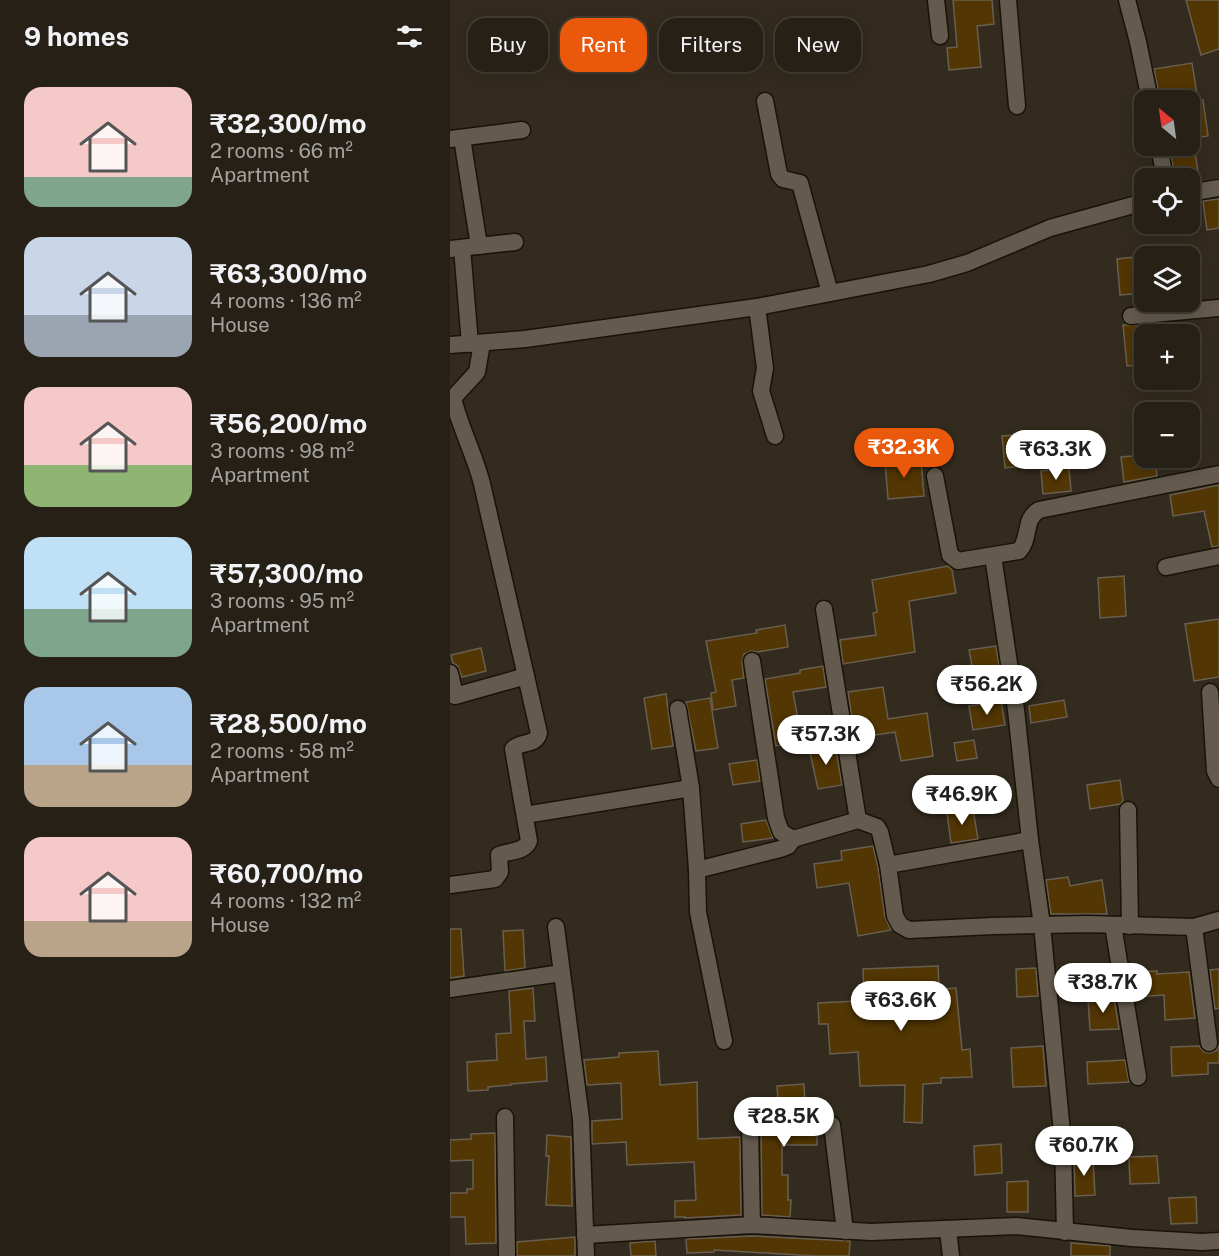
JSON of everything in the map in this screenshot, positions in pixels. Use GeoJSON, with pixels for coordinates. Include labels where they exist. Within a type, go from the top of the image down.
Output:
{"type":"FeatureCollection","features":[{"type":"Feature","properties":{"kind":"street"},"geometry":{"type":"LineString","coordinates":[[936,0],[940,36]]}},
{"type":"Feature","properties":{"kind":"street"},"geometry":{"type":"LineString","coordinates":[[1008,0],[1017,106]]}},
{"type":"Feature","properties":{"kind":"street"},"geometry":{"type":"LineString","coordinates":[[1127,0],[1148,90]]}},
{"type":"Feature","properties":{"kind":"street"},"geometry":{"type":"LineString","coordinates":[[765,101],[779,174],[783,178],[797,181],[802,188],[830,293]]}},
{"type":"Feature","properties":{"kind":"street"},"geometry":{"type":"LineString","coordinates":[[479,246],[456,138],[522,130]]}},
{"type":"Feature","properties":{"kind":"street"},"geometry":{"type":"LineString","coordinates":[[1200,191],[1219,188]]}},
{"type":"Feature","properties":{"kind":"street"},"geometry":{"type":"LineString","coordinates":[[450,345],[476,344],[757,307],[945,270],[1050,228],[1134,205]]}},
{"type":"Feature","properties":{"kind":"street"},"geometry":{"type":"LineString","coordinates":[[450,885],[495,879],[500,872],[499,855],[525,848],[528,845],[513,749],[518,745],[534,741],[538,738],[539,733],[478,467],[454,422],[453,398],[477,372],[476,344],[456,248],[515,242]]}},
{"type":"Feature","properties":{"kind":"street"},"geometry":{"type":"LineString","coordinates":[[757,307],[765,364],[761,391],[775,436]]}},
{"type":"Feature","properties":{"kind":"street"},"geometry":{"type":"LineString","coordinates":[[1131,315],[1219,308]]}},
{"type":"Feature","properties":{"kind":"street"},"geometry":{"type":"LineString","coordinates":[[935,476],[950,555],[958,561],[1012,553],[1023,546],[1029,519],[1039,510],[1219,474]]}},
{"type":"Feature","properties":{"kind":"street"},"geometry":{"type":"LineString","coordinates":[[993,556],[1017,722],[1042,925],[1064,1143],[1065,1232]]}},
{"type":"Feature","properties":{"kind":"street"},"geometry":{"type":"LineString","coordinates":[[1166,567],[1219,556]]}},
{"type":"Feature","properties":{"kind":"street"},"geometry":{"type":"LineString","coordinates":[[824,609],[858,820]]}},
{"type":"Feature","properties":{"kind":"street"},"geometry":{"type":"LineString","coordinates":[[752,661],[778,825],[781,832],[793,839]]}},
{"type":"Feature","properties":{"kind":"street"},"geometry":{"type":"LineString","coordinates":[[450,673],[455,696],[526,676]]}},
{"type":"Feature","properties":{"kind":"street"},"geometry":{"type":"LineString","coordinates":[[1210,692],[1215,771],[1219,779]]}},
{"type":"Feature","properties":{"kind":"street"},"geometry":{"type":"LineString","coordinates":[[678,709],[691,788],[698,912],[724,1041]]}},
{"type":"Feature","properties":{"kind":"street"},"geometry":{"type":"LineString","coordinates":[[525,815],[691,788]]}},
{"type":"Feature","properties":{"kind":"street"},"geometry":{"type":"LineString","coordinates":[[1128,810],[1130,926]]}},
{"type":"Feature","properties":{"kind":"street"},"geometry":{"type":"LineString","coordinates":[[697,870],[780,849],[788,846],[793,839],[858,820],[877,827],[880,832],[888,865],[895,916],[900,925],[909,930],[1042,925],[1194,927],[1219,920]]}},
{"type":"Feature","properties":{"kind":"street"},"geometry":{"type":"LineString","coordinates":[[888,865],[1030,840]]}},
{"type":"Feature","properties":{"kind":"street"},"geometry":{"type":"LineString","coordinates":[[1113,925],[1138,1077]]}},
{"type":"Feature","properties":{"kind":"street"},"geometry":{"type":"LineString","coordinates":[[556,927],[581,1119],[586,1256]]}},
{"type":"Feature","properties":{"kind":"street"},"geometry":{"type":"LineString","coordinates":[[1194,927],[1209,1043]]}},
{"type":"Feature","properties":{"kind":"street"},"geometry":{"type":"LineString","coordinates":[[450,989],[562,973]]}},
{"type":"Feature","properties":{"kind":"street"},"geometry":{"type":"LineString","coordinates":[[505,1117],[507,1256]]}},
{"type":"Feature","properties":{"kind":"street"},"geometry":{"type":"LineString","coordinates":[[831,1125],[845,1231]]}},
{"type":"Feature","properties":{"kind":"street"},"geometry":{"type":"LineString","coordinates":[[750,1126],[752,1225]]}},
{"type":"Feature","properties":{"kind":"street"},"geometry":{"type":"LineString","coordinates":[[585,1235],[752,1225],[845,1231],[948,1230],[1016,1226],[1215,1247]]}},
{"type":"Feature","properties":{"kind":"street"},"geometry":{"type":"LineString","coordinates":[[948,1230],[951,1256]]}},
{"type":"Feature","properties":{"kind":"building"},"geometry":{"type":"Polygon","coordinates":[[[953,0],[992,0],[994,24],[977,26],[981,67],[949,70],[947,48],[957,47],[953,0]]]}},
{"type":"Feature","properties":{"kind":"building"},"geometry":{"type":"Polygon","coordinates":[[[1186,0],[1219,0],[1219,49],[1201,55],[1186,0]]]}},
{"type":"Feature","properties":{"kind":"building"},"geometry":{"type":"Polygon","coordinates":[[[1192,63],[1196,90],[1158,90],[1154,69],[1192,63]]]}},
{"type":"Feature","properties":{"kind":"building"},"geometry":{"type":"Polygon","coordinates":[[[1203,100],[1208,136],[1200,137],[1200,101],[1203,100]]]}},
{"type":"Feature","properties":{"kind":"building"},"geometry":{"type":"Polygon","coordinates":[[[1171,156],[1196,156],[1197,168],[1173,168],[1171,156]]]}},
{"type":"Feature","properties":{"kind":"building"},"geometry":{"type":"Polygon","coordinates":[[[1219,199],[1219,228],[1207,230],[1203,201],[1219,199]]]}},
{"type":"Feature","properties":{"kind":"building"},"geometry":{"type":"Polygon","coordinates":[[[1134,257],[1134,294],[1120,295],[1117,259],[1134,257]]]}},
{"type":"Feature","properties":{"kind":"building"},"geometry":{"type":"Polygon","coordinates":[[[1123,325],[1134,325],[1134,366],[1127,366],[1123,325]]]}},
{"type":"Feature","properties":{"kind":"building"},"geometry":{"type":"Polygon","coordinates":[[[1029,434],[1031,465],[1005,468],[1002,436],[1029,434]]]}},
{"type":"Feature","properties":{"kind":"building"},"geometry":{"type":"Polygon","coordinates":[[[1134,456],[1134,468],[1156,468],[1157,476],[1124,482],[1121,457],[1134,456]]]}},
{"type":"Feature","properties":{"kind":"building"},"geometry":{"type":"Polygon","coordinates":[[[921,459],[924,496],[888,499],[885,462],[921,459]]]}},
{"type":"Feature","properties":{"kind":"building"},"geometry":{"type":"Polygon","coordinates":[[[1069,468],[1071,491],[1043,494],[1041,471],[1069,468]]]}},
{"type":"Feature","properties":{"kind":"building"},"geometry":{"type":"Polygon","coordinates":[[[1219,485],[1219,546],[1212,547],[1204,511],[1173,516],[1170,495],[1219,485]]]}},
{"type":"Feature","properties":{"kind":"building"},"geometry":{"type":"Polygon","coordinates":[[[948,566],[952,570],[956,593],[909,601],[915,652],[843,664],[840,640],[876,635],[873,613],[877,612],[872,580],[948,566]]]}},
{"type":"Feature","properties":{"kind":"building"},"geometry":{"type":"Polygon","coordinates":[[[1124,576],[1126,616],[1100,618],[1098,578],[1124,576]]]}},
{"type":"Feature","properties":{"kind":"building"},"geometry":{"type":"Polygon","coordinates":[[[1219,619],[1219,677],[1194,681],[1185,624],[1219,619]]]}},
{"type":"Feature","properties":{"kind":"building"},"geometry":{"type":"Polygon","coordinates":[[[785,625],[788,647],[751,651],[744,654],[742,663],[744,678],[732,680],[736,706],[713,710],[711,693],[716,692],[706,641],[757,633],[756,630],[785,625]]]}},
{"type":"Feature","properties":{"kind":"building"},"geometry":{"type":"Polygon","coordinates":[[[996,646],[1000,673],[974,677],[969,650],[996,646]]]}},
{"type":"Feature","properties":{"kind":"building"},"geometry":{"type":"Polygon","coordinates":[[[481,648],[486,671],[462,677],[451,655],[481,648]]]}},
{"type":"Feature","properties":{"kind":"building"},"geometry":{"type":"Polygon","coordinates":[[[823,666],[826,687],[793,692],[802,742],[776,746],[765,679],[800,673],[800,670],[823,666]]]}},
{"type":"Feature","properties":{"kind":"building"},"geometry":{"type":"Polygon","coordinates":[[[883,687],[888,719],[927,713],[933,756],[901,761],[895,732],[855,738],[848,692],[883,687]]]}},
{"type":"Feature","properties":{"kind":"building"},"geometry":{"type":"Polygon","coordinates":[[[666,694],[673,746],[652,749],[644,698],[666,694]]]}},
{"type":"Feature","properties":{"kind":"building"},"geometry":{"type":"Polygon","coordinates":[[[710,698],[718,748],[696,751],[686,702],[710,698]]]}},
{"type":"Feature","properties":{"kind":"building"},"geometry":{"type":"Polygon","coordinates":[[[1064,700],[1067,717],[1031,723],[1029,706],[1064,700]]]}},
{"type":"Feature","properties":{"kind":"building"},"geometry":{"type":"Polygon","coordinates":[[[1001,701],[1005,725],[973,730],[969,706],[1001,701]]]}},
{"type":"Feature","properties":{"kind":"building"},"geometry":{"type":"Polygon","coordinates":[[[974,740],[977,758],[957,761],[954,743],[974,740]]]}},
{"type":"Feature","properties":{"kind":"building"},"geometry":{"type":"Polygon","coordinates":[[[835,743],[842,785],[818,789],[809,748],[835,743]]]}},
{"type":"Feature","properties":{"kind":"building"},"geometry":{"type":"Polygon","coordinates":[[[757,760],[760,781],[733,785],[729,764],[757,760]]]}},
{"type":"Feature","properties":{"kind":"building"},"geometry":{"type":"Polygon","coordinates":[[[1120,780],[1123,801],[1120,804],[1090,809],[1087,785],[1120,780]]]}},
{"type":"Feature","properties":{"kind":"building"},"geometry":{"type":"Polygon","coordinates":[[[973,809],[978,839],[951,843],[947,813],[973,809]]]}},
{"type":"Feature","properties":{"kind":"building"},"geometry":{"type":"Polygon","coordinates":[[[766,820],[773,838],[743,842],[741,824],[766,820]]]}},
{"type":"Feature","properties":{"kind":"building"},"geometry":{"type":"Polygon","coordinates":[[[873,846],[885,917],[891,930],[858,936],[849,883],[817,888],[814,864],[842,860],[841,851],[873,846]]]}},
{"type":"Feature","properties":{"kind":"building"},"geometry":{"type":"Polygon","coordinates":[[[1068,877],[1070,886],[1102,880],[1107,914],[1051,914],[1046,880],[1068,877]]]}},
{"type":"Feature","properties":{"kind":"building"},"geometry":{"type":"Polygon","coordinates":[[[450,929],[461,929],[464,976],[450,978],[450,929]]]}},
{"type":"Feature","properties":{"kind":"building"},"geometry":{"type":"Polygon","coordinates":[[[523,930],[525,968],[505,971],[503,931],[523,930]]]}},
{"type":"Feature","properties":{"kind":"building"},"geometry":{"type":"Polygon","coordinates":[[[938,966],[939,989],[956,988],[962,1050],[970,1049],[972,1077],[941,1078],[941,1083],[923,1084],[922,1123],[904,1122],[905,1085],[860,1086],[858,1052],[830,1054],[828,1024],[819,1024],[818,1003],[857,1001],[857,998],[864,998],[863,969],[938,966]]]}},
{"type":"Feature","properties":{"kind":"building"},"geometry":{"type":"Polygon","coordinates":[[[1036,968],[1038,996],[1017,997],[1016,969],[1036,968]]]}},
{"type":"Feature","properties":{"kind":"building"},"geometry":{"type":"Polygon","coordinates":[[[1219,969],[1219,1008],[1215,1009],[1210,970],[1219,969]]]}},
{"type":"Feature","properties":{"kind":"building"},"geometry":{"type":"Polygon","coordinates":[[[1157,971],[1157,974],[1189,972],[1195,1018],[1165,1020],[1164,995],[1135,997],[1131,972],[1157,971]]]}},
{"type":"Feature","properties":{"kind":"building"},"geometry":{"type":"Polygon","coordinates":[[[533,988],[535,1021],[524,1021],[526,1059],[546,1057],[547,1081],[468,1091],[467,1062],[497,1060],[496,1034],[511,1033],[509,991],[533,988]]]}},
{"type":"Feature","properties":{"kind":"building"},"geometry":{"type":"Polygon","coordinates":[[[1114,997],[1119,1029],[1090,1030],[1088,999],[1114,997]]]}},
{"type":"Feature","properties":{"kind":"building"},"geometry":{"type":"Polygon","coordinates":[[[1219,1045],[1219,1063],[1208,1063],[1208,1074],[1172,1076],[1171,1047],[1199,1046],[1204,1052],[1210,1053],[1216,1051],[1219,1045]]]}},
{"type":"Feature","properties":{"kind":"building"},"geometry":{"type":"Polygon","coordinates":[[[1043,1046],[1046,1086],[1013,1087],[1011,1048],[1043,1046]]]}},
{"type":"Feature","properties":{"kind":"building"},"geometry":{"type":"Polygon","coordinates":[[[658,1051],[660,1085],[697,1082],[698,1139],[740,1137],[741,1215],[675,1217],[675,1201],[696,1200],[694,1162],[627,1165],[626,1142],[592,1144],[592,1121],[622,1119],[621,1083],[587,1085],[584,1060],[619,1057],[619,1053],[658,1051]]]}},
{"type":"Feature","properties":{"kind":"building"},"geometry":{"type":"Polygon","coordinates":[[[1125,1060],[1129,1082],[1088,1084],[1087,1062],[1125,1060]]]}},
{"type":"Feature","properties":{"kind":"building"},"geometry":{"type":"Polygon","coordinates":[[[804,1084],[806,1122],[817,1121],[817,1145],[782,1145],[782,1175],[788,1175],[788,1200],[791,1200],[790,1217],[762,1215],[761,1129],[780,1128],[777,1086],[804,1084]]]}},
{"type":"Feature","properties":{"kind":"building"},"geometry":{"type":"Polygon","coordinates":[[[495,1133],[496,1243],[466,1244],[465,1217],[450,1217],[450,1193],[467,1193],[467,1189],[473,1189],[473,1160],[450,1161],[450,1140],[471,1139],[471,1134],[495,1133]]]}},
{"type":"Feature","properties":{"kind":"building"},"geometry":{"type":"Polygon","coordinates":[[[547,1135],[571,1137],[572,1206],[546,1205],[549,1156],[546,1156],[547,1135]]]}},
{"type":"Feature","properties":{"kind":"building"},"geometry":{"type":"Polygon","coordinates":[[[1001,1144],[1002,1173],[975,1175],[974,1146],[1001,1144]]]}},
{"type":"Feature","properties":{"kind":"building"},"geometry":{"type":"Polygon","coordinates":[[[1157,1156],[1159,1183],[1130,1184],[1129,1157],[1157,1156]]]}},
{"type":"Feature","properties":{"kind":"building"},"geometry":{"type":"Polygon","coordinates":[[[1093,1158],[1095,1195],[1075,1196],[1074,1159],[1093,1158]]]}},
{"type":"Feature","properties":{"kind":"building"},"geometry":{"type":"Polygon","coordinates":[[[1028,1181],[1028,1212],[1007,1212],[1007,1182],[1028,1181]]]}},
{"type":"Feature","properties":{"kind":"building"},"geometry":{"type":"Polygon","coordinates":[[[1196,1197],[1197,1223],[1171,1224],[1169,1198],[1196,1197]]]}},
{"type":"Feature","properties":{"kind":"building"},"geometry":{"type":"Polygon","coordinates":[[[752,1236],[850,1241],[849,1256],[714,1250],[714,1252],[687,1253],[686,1239],[752,1236]]]}},
{"type":"Feature","properties":{"kind":"building"},"geometry":{"type":"Polygon","coordinates":[[[575,1237],[575,1256],[517,1256],[517,1242],[575,1237]]]}},
{"type":"Feature","properties":{"kind":"building"},"geometry":{"type":"Polygon","coordinates":[[[655,1241],[656,1256],[631,1256],[630,1243],[655,1241]]]}},
{"type":"Feature","properties":{"kind":"building"},"geometry":{"type":"Polygon","coordinates":[[[1071,1243],[1110,1246],[1110,1256],[1071,1256],[1071,1243]]]}}]}
